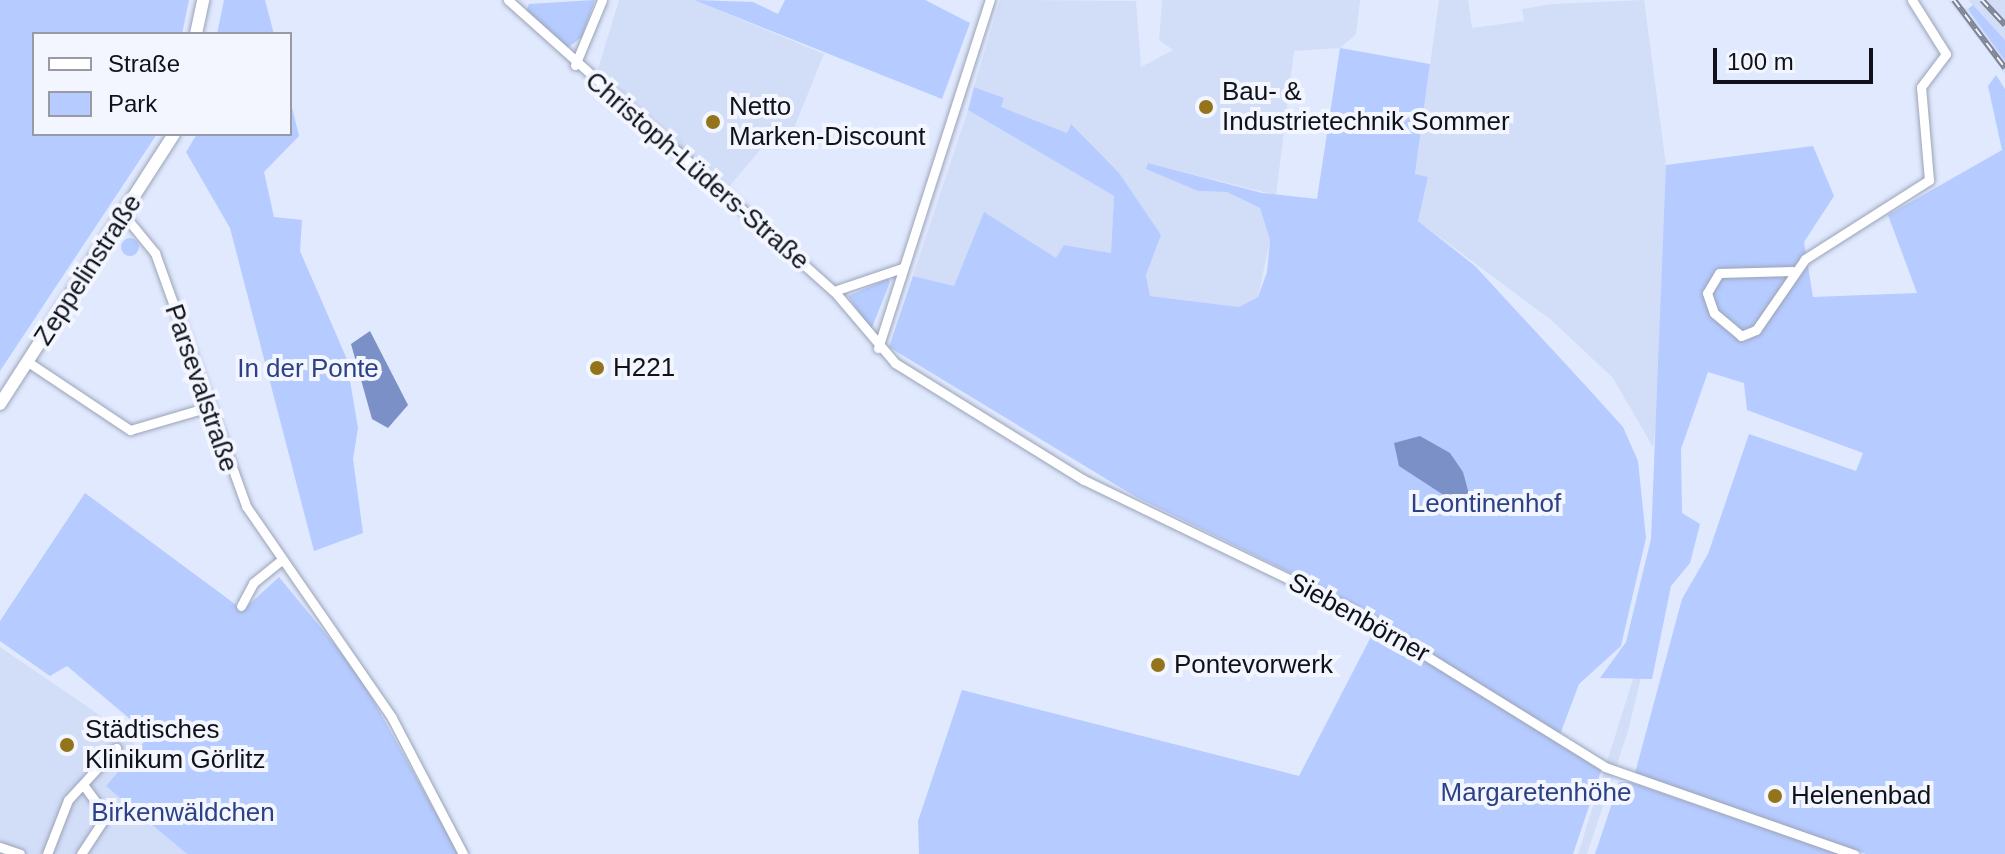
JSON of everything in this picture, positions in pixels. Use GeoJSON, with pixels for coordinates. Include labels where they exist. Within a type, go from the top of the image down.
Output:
{"type":"FeatureCollection","features":[{"type":"Feature","properties":{"kind":"street"},"geometry":{"type":"LineString","coordinates":[[196,32],[203,0]]}},
{"type":"Feature","properties":{"kind":"street","name":"Christoph-Lüders-Straße"},"geometry":{"type":"LineString","coordinates":[[508,0],[575,65],[834,291],[878,348]]}},
{"type":"Feature","properties":{"kind":"street"},"geometry":{"type":"LineString","coordinates":[[575,65],[602,0]]}},
{"type":"Feature","properties":{"kind":"street"},"geometry":{"type":"LineString","coordinates":[[878,348],[990,0]]}},
{"type":"Feature","properties":{"kind":"street"},"geometry":{"type":"LineString","coordinates":[[1792,271],[1719,273],[1707,293],[1714,313],[1734,333],[1748,335],[1792,271],[1929,180],[1921,87],[1946,54],[1912,0]]}},
{"type":"Feature","properties":{"kind":"street","name":"Zeppelinstraße"},"geometry":{"type":"LineString","coordinates":[[0,404],[173,136]]}},
{"type":"Feature","properties":{"kind":"street","name":"Parsevalstraße"},"geometry":{"type":"LineString","coordinates":[[124,215],[155,253],[225,463],[280,561],[392,718],[463,854]]}},
{"type":"Feature","properties":{"kind":"street"},"geometry":{"type":"LineString","coordinates":[[834,291],[902,268]]}},
{"type":"Feature","properties":{"kind":"street","name":"Siebenbörner"},"geometry":{"type":"LineString","coordinates":[[878,348],[1084,480],[1349,608],[1594,761],[1854,854]]}},
{"type":"Feature","properties":{"kind":"street"},"geometry":{"type":"LineString","coordinates":[[28,362],[130,430],[205,408]]}},
{"type":"Feature","properties":{"kind":"street"},"geometry":{"type":"LineString","coordinates":[[241,606],[253,583],[280,561]]}},
{"type":"Feature","properties":{"kind":"street"},"geometry":{"type":"LineString","coordinates":[[47,854],[68,800],[86,788],[116,748]]}},
{"type":"Feature","properties":{"kind":"street"},"geometry":{"type":"LineString","coordinates":[[81,854],[106,816],[86,788]]}},
{"type":"Feature","properties":{"kind":"street"},"geometry":{"type":"LineString","coordinates":[[0,847],[20,854]]}},
{"type":"Feature","properties":{"kind":"shaded area"},"geometry":{"type":"Polygon","coordinates":[[[619,0],[694,0],[824,54],[785,150],[761,149],[728,188],[606,85],[598,69],[619,0]]]}},
{"type":"Feature","properties":{"kind":"shaded area"},"geometry":{"type":"Polygon","coordinates":[[[1000,0],[1136,1],[1141,67],[1173,50],[1159,40],[1162,0],[1360,0],[1356,34],[1340,48],[1294,51],[1276,195],[1147,163],[1198,191],[1227,192],[1260,208],[1270,240],[1258,297],[1239,307],[1150,296],[1146,275],[1161,235],[1070,125],[1067,133],[1000,107],[1004,98],[974,87],[1000,0]]]}},
{"type":"Feature","properties":{"kind":"shaded area"},"geometry":{"type":"Polygon","coordinates":[[[1439,0],[1468,0],[1472,28],[1524,21],[1522,9],[1551,4],[1644,0],[1666,165],[1663,381],[1653,447],[1613,378],[1550,319],[1418,221],[1428,177],[1415,175],[1439,0]]]}},
{"type":"Feature","properties":{"kind":"shaded area"},"geometry":{"type":"Polygon","coordinates":[[[1948,0],[1968,9],[2005,61],[2005,74],[1948,0]]]}},
{"type":"Feature","properties":{"kind":"shaded area"},"geometry":{"type":"Polygon","coordinates":[[[1968,0],[2005,0],[2005,40],[1973,5],[1968,0]]]}},
{"type":"Feature","properties":{"kind":"shaded area"},"geometry":{"type":"Polygon","coordinates":[[[968,110],[1114,196],[1111,253],[1065,245],[1056,258],[954,286],[913,276],[968,110]]]}},
{"type":"Feature","properties":{"kind":"shaded area"},"geometry":{"type":"Polygon","coordinates":[[[370,331],[408,405],[388,428],[372,419],[351,344],[370,331]]]}},
{"type":"Feature","properties":{"kind":"shaded area"},"geometry":{"type":"Polygon","coordinates":[[[1420,436],[1450,453],[1463,472],[1470,498],[1462,507],[1399,466],[1394,443],[1420,436]]]}},
{"type":"Feature","properties":{"kind":"shaded area","name":"Städtisches Klinikum Görlitz"},"geometry":{"type":"Polygon","coordinates":[[[0,647],[133,738],[135,752],[107,786],[187,854],[0,854],[0,647]]]}},
{"type":"Feature","properties":{"kind":"shaded area"},"geometry":{"type":"Polygon","coordinates":[[[1634,676],[1641,678],[1628,731],[1587,854],[1578,854],[1634,676]]]}},
{"type":"Feature","properties":{"kind":"green space"},"geometry":{"type":"Polygon","coordinates":[[[0,0],[189,0],[182,32],[32,32],[32,136],[156,136],[0,371],[0,0]]]}},
{"type":"Feature","properties":{"kind":"green space"},"geometry":{"type":"Polygon","coordinates":[[[224,0],[265,0],[273,32],[217,32],[224,0]]]}},
{"type":"Feature","properties":{"kind":"green space"},"geometry":{"type":"Polygon","coordinates":[[[595,0],[582,37],[566,49],[526,12],[529,4],[595,0]]]}},
{"type":"Feature","properties":{"kind":"green space"},"geometry":{"type":"Polygon","coordinates":[[[694,0],[753,2],[778,14],[785,0],[925,0],[970,23],[942,99],[694,0]]]}},
{"type":"Feature","properties":{"kind":"green space"},"geometry":{"type":"Polygon","coordinates":[[[1973,5],[2005,40],[2005,61],[1968,9],[1973,5]]]}},
{"type":"Feature","properties":{"kind":"green space","name":"Leontinenhof"},"geometry":{"type":"Polygon","coordinates":[[[1340,48],[1430,64],[1415,174],[1428,177],[1418,221],[1475,266],[1585,385],[1623,427],[1638,461],[1646,538],[1621,646],[1579,684],[1559,737],[1364,609],[1136,497],[889,347],[913,276],[954,286],[984,212],[1056,258],[1064,245],[1111,253],[1114,196],[968,110],[974,87],[1004,98],[1001,107],[1067,133],[1071,124],[1119,173],[1161,235],[1146,275],[1150,296],[1239,307],[1258,297],[1267,272],[1270,240],[1260,208],[1227,192],[1198,191],[1146,169],[1148,163],[1262,193],[1317,199],[1340,48]]]}},
{"type":"Feature","properties":{"kind":"green space"},"geometry":{"type":"Polygon","coordinates":[[[1996,75],[2005,89],[2005,854],[1866,854],[1635,773],[1682,599],[1708,554],[1749,434],[1856,471],[1863,453],[1747,410],[1744,383],[1708,372],[1681,449],[1682,513],[1700,524],[1690,563],[1671,586],[1652,679],[1600,678],[1626,642],[1651,539],[1666,165],[1813,146],[1834,196],[1804,242],[1813,297],[1917,293],[1888,215],[2002,150],[1988,86],[1996,75]]]}},
{"type":"Feature","properties":{"kind":"green space","name":"In der Ponte"},"geometry":{"type":"Polygon","coordinates":[[[292,107],[299,136],[264,172],[274,217],[302,220],[300,251],[346,357],[358,428],[353,459],[363,533],[314,551],[230,228],[186,152],[196,136],[292,136],[292,107]]]}},
{"type":"Feature","properties":{"kind":"green space"},"geometry":{"type":"Polygon","coordinates":[[[130,238],[139,247],[130,256],[121,247],[130,238]]]}},
{"type":"Feature","properties":{"kind":"green space"},"geometry":{"type":"Polygon","coordinates":[[[888,279],[890,282],[871,330],[848,296],[888,279]]]}},
{"type":"Feature","properties":{"kind":"green space","name":"Birkenwäldchen"},"geometry":{"type":"Polygon","coordinates":[[[85,493],[243,610],[279,577],[358,673],[459,854],[187,854],[106,786],[144,742],[136,724],[67,666],[50,676],[0,641],[0,621],[85,493]]]}},
{"type":"Feature","properties":{"kind":"green space","name":"Margaretenhöhe"},"geometry":{"type":"Polygon","coordinates":[[[1375,629],[1602,768],[1573,854],[919,854],[918,821],[962,690],[1299,776],[1375,629]]]}},
{"type":"Feature","properties":{"kind":"green space"},"geometry":{"type":"Polygon","coordinates":[[[1619,782],[1630,782],[1839,854],[1595,854],[1619,782]]]}},
{"type":"Feature","properties":{"kind":"railway"},"geometry":{"type":"LineString","coordinates":[[1954,0],[2005,68]]}},
{"type":"Feature","properties":{"kind":"railway"},"geometry":{"type":"LineString","coordinates":[[1982,0],[2005,25]]}},
{"type":"Feature","properties":{"kind":"place","name":"Bau- & Industrietechnik Sommer"},"geometry":{"type":"Point","coordinates":[1206,107]}},
{"type":"Feature","properties":{"kind":"place","name":"Netto Marken-Discount"},"geometry":{"type":"Point","coordinates":[713,122]}},
{"type":"Feature","properties":{"kind":"place","name":"H221"},"geometry":{"type":"Point","coordinates":[597,368]}},
{"type":"Feature","properties":{"kind":"place","name":"Pontevorwerk"},"geometry":{"type":"Point","coordinates":[1158,665]}},
{"type":"Feature","properties":{"kind":"place","name":"Städtisches Klinikum Görlitz"},"geometry":{"type":"Point","coordinates":[67,745]}},
{"type":"Feature","properties":{"kind":"place","name":"Helenenbad"},"geometry":{"type":"Point","coordinates":[1775,796]}}]}
